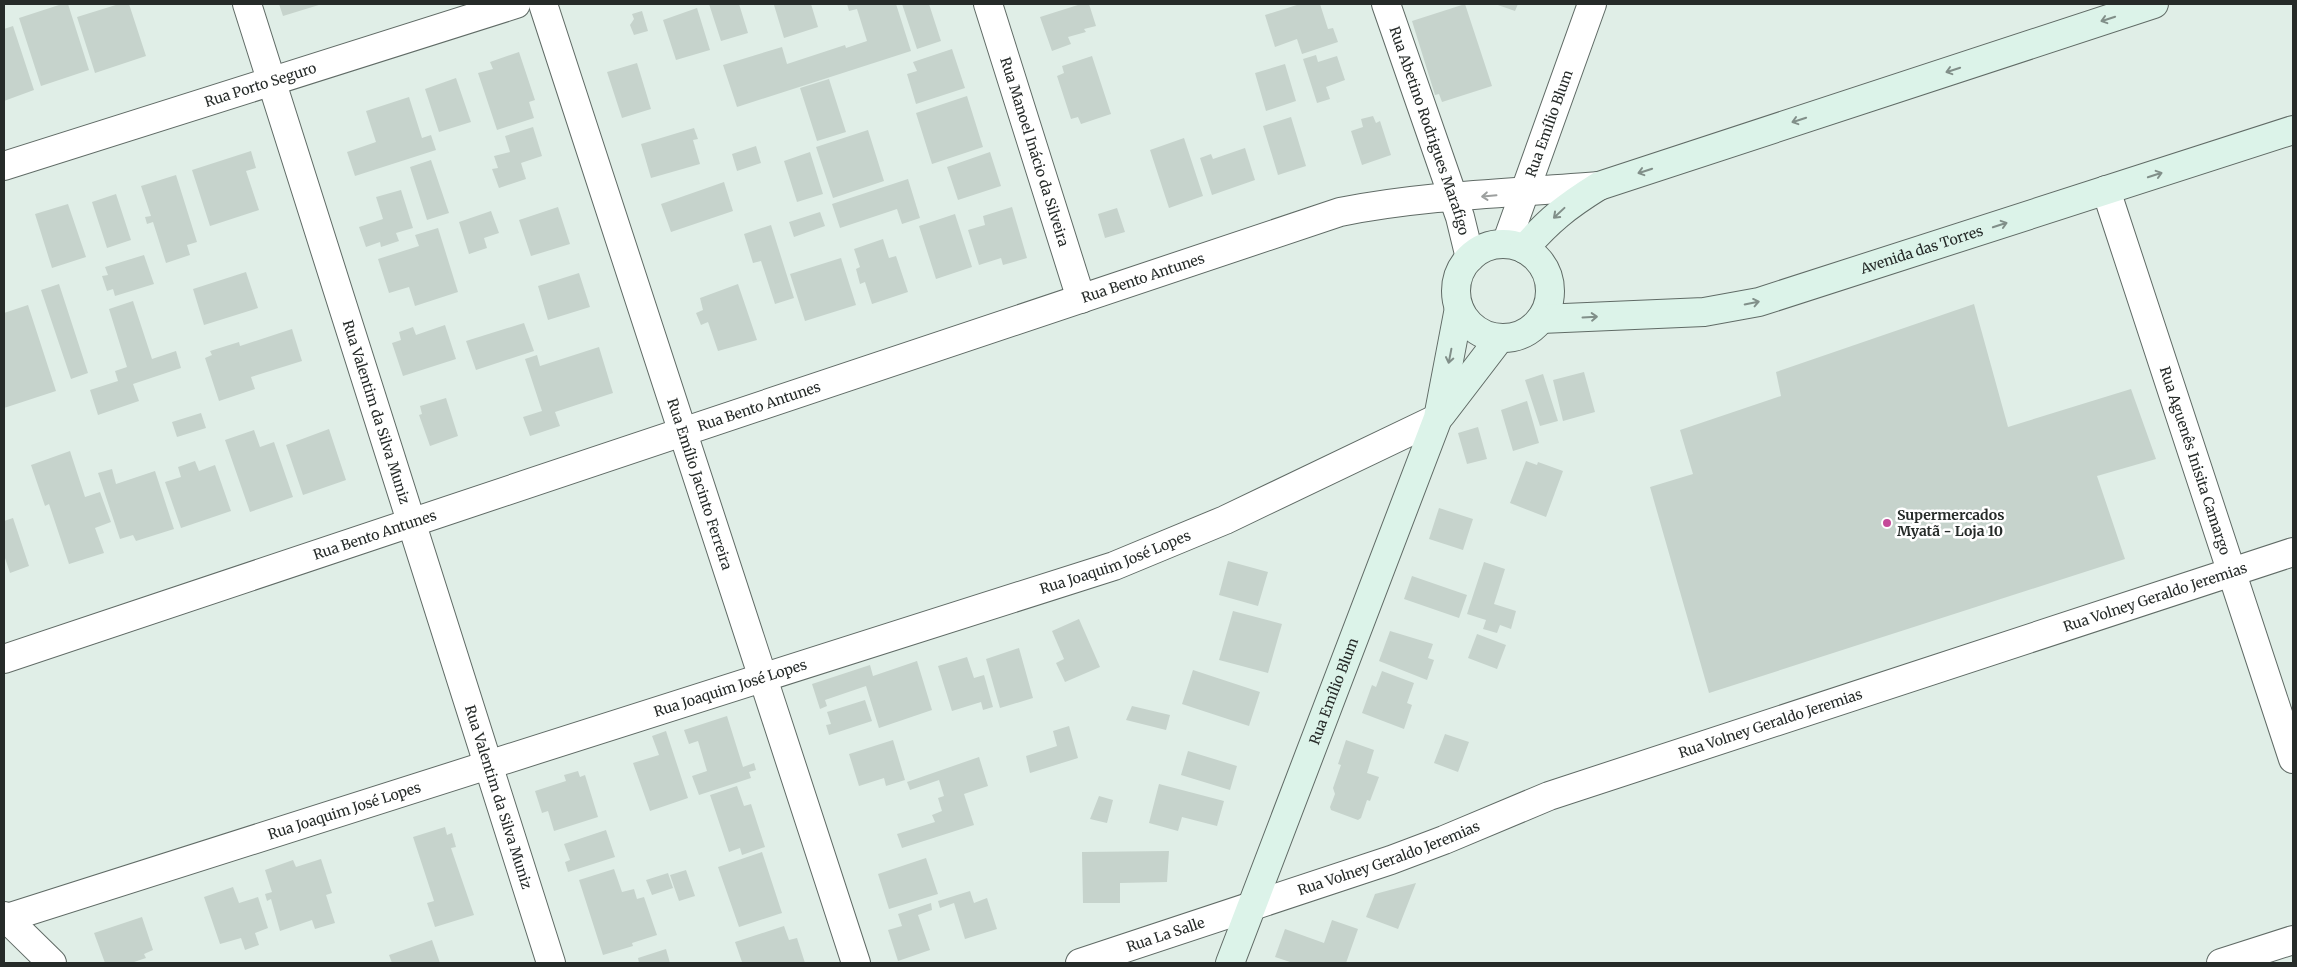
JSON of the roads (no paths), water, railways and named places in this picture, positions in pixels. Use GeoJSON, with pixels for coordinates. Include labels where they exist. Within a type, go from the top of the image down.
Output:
{"type":"FeatureCollection","features":[{"type":"Feature","properties":{"kind":"main road"},"geometry":{"type":"LineString","coordinates":[[1515,247],[1541,230],[1566,206],[1599,186],[2154,4]]}},
{"type":"Feature","properties":{"kind":"main road","name":"Avenida das Torres"},"geometry":{"type":"LineString","coordinates":[[1541,319],[1704,312],[1759,302],[2293,130]]}},
{"type":"Feature","properties":{"kind":"main road"},"geometry":{"type":"LineString","coordinates":[[1493,245],[1515,247],[1538,259],[1546,272],[1550,288],[1549,305],[1541,319],[1530,330],[1516,337],[1500,338],[1487,336],[1475,330],[1459,308],[1456,295],[1462,268],[1470,258],[1493,245]]}},
{"type":"Feature","properties":{"kind":"main road","name":"Rua Emílio Blum"},"geometry":{"type":"LineString","coordinates":[[1230,963],[1438,418],[1459,308]]}},
{"type":"Feature","properties":{"kind":"main road","name":"Rua Emílio Blum"},"geometry":{"type":"LineString","coordinates":[[1438,418],[1500,338]]}},
{"type":"Feature","properties":{"kind":"street","name":"Rua Valentim da Silva Muniz"},"geometry":{"type":"LineString","coordinates":[[246,4],[551,963]]}},
{"type":"Feature","properties":{"kind":"street","name":"Rua Porto Seguro"},"geometry":{"type":"LineString","coordinates":[[4,166],[516,4]]}},
{"type":"Feature","properties":{"kind":"street","name":"Rua Emílio Jacinto Ferreira"},"geometry":{"type":"LineString","coordinates":[[543,4],[856,963]]}},
{"type":"Feature","properties":{"kind":"street","name":"Rua Manoel Inácio da Silveira"},"geometry":{"type":"LineString","coordinates":[[988,4],[1081,299]]}},
{"type":"Feature","properties":{"kind":"street","name":"Rua Abetino Rodrigues Marafigo"},"geometry":{"type":"LineString","coordinates":[[1386,4],[1453,199],[1470,258]]}},
{"type":"Feature","properties":{"kind":"street","name":"Rua Emílio Blum"},"geometry":{"type":"LineString","coordinates":[[1515,247],[1524,193],[1592,4]]}},
{"type":"Feature","properties":{"kind":"street"},"geometry":{"type":"LineString","coordinates":[[1524,193],[1599,186]]}},
{"type":"Feature","properties":{"kind":"street","name":"Rua Aguenês Inisita Camargo"},"geometry":{"type":"LineString","coordinates":[[2106,190],[2293,760]]}},
{"type":"Feature","properties":{"kind":"street","name":"Rua Bento Antunes"},"geometry":{"type":"LineString","coordinates":[[4,659],[1340,212],[1378,205],[1524,193]]}},
{"type":"Feature","properties":{"kind":"street","name":"Rua Joaquim José Lopes"},"geometry":{"type":"LineString","coordinates":[[5,917],[1122,563],[1225,520],[1438,418]]}},
{"type":"Feature","properties":{"kind":"street","name":"Rua Volney Geraldo Jeremias"},"geometry":{"type":"LineString","coordinates":[[1252,906],[1444,840],[1549,796],[2293,552]]}},
{"type":"Feature","properties":{"kind":"street","name":"Rua La Salle"},"geometry":{"type":"LineString","coordinates":[[1080,963],[1252,906]]}},
{"type":"Feature","properties":{"kind":"street"},"geometry":{"type":"LineString","coordinates":[[5,917],[52,963]]}},
{"type":"Feature","properties":{"kind":"street"},"geometry":{"type":"LineString","coordinates":[[2222,963],[2293,940]]}},
{"type":"Feature","properties":{"kind":"place","name":"Supermercados Myatã - Loja 10"},"geometry":{"type":"Point","coordinates":[1887,523]}}]}
